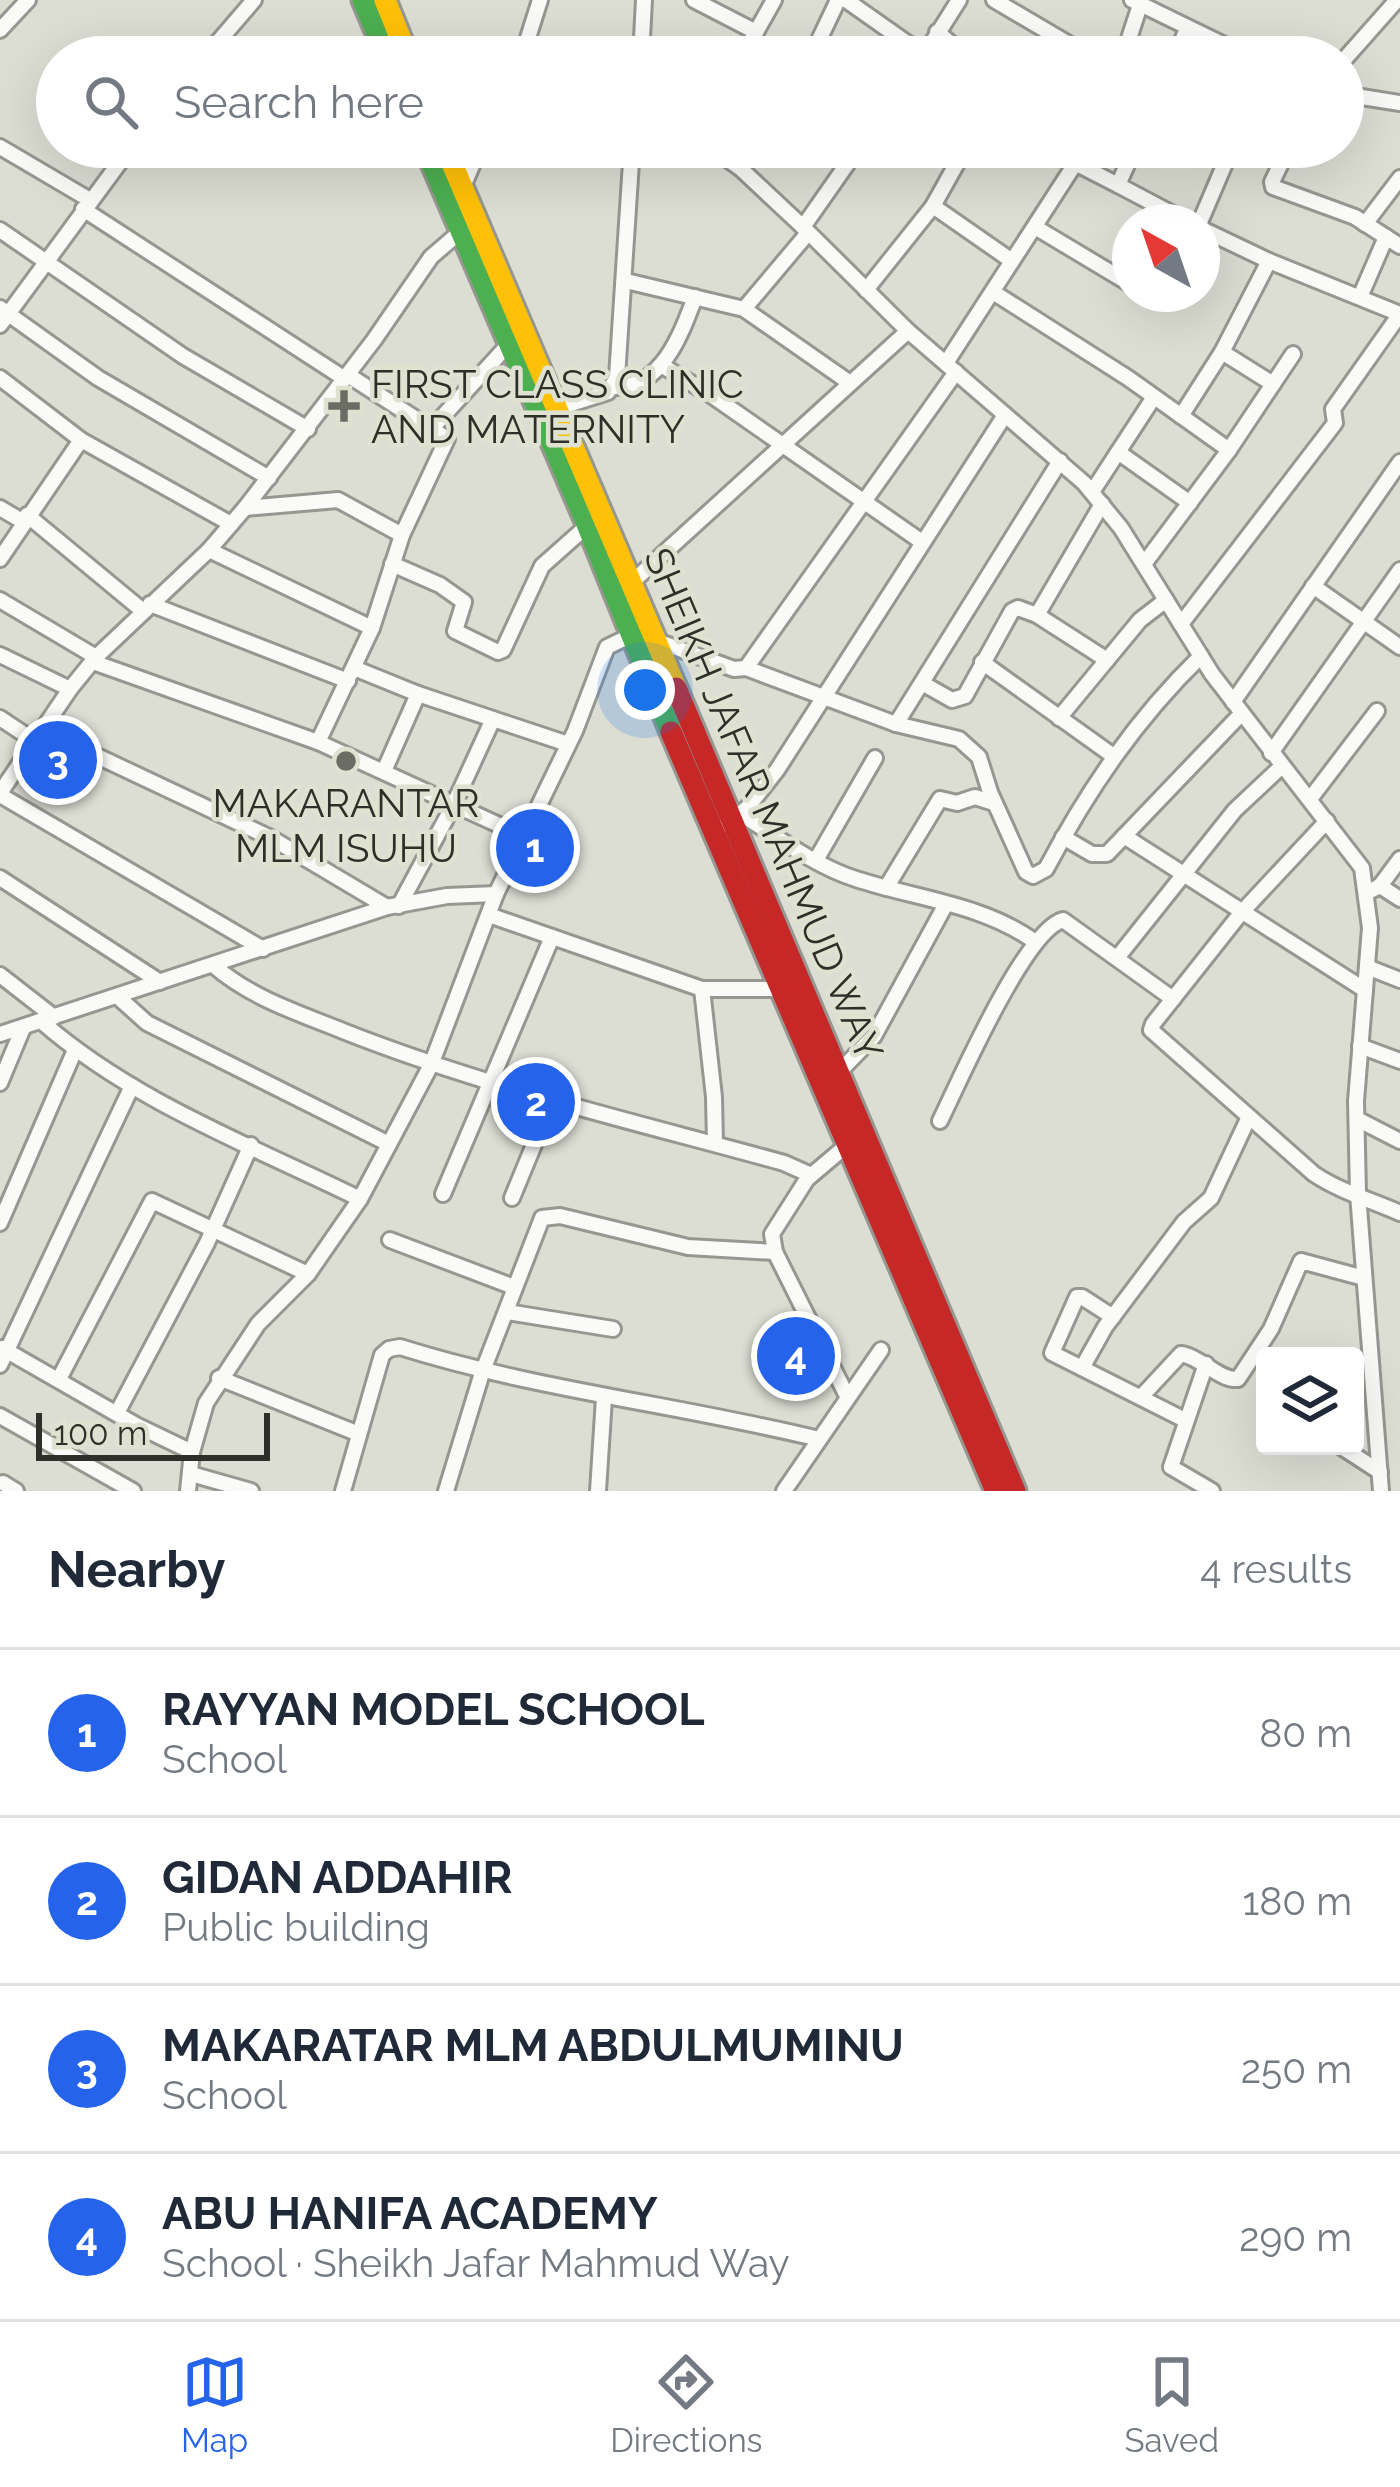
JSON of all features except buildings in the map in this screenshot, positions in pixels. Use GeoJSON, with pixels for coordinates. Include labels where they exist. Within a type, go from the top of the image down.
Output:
{"type":"FeatureCollection","features":[{"type":"Feature","properties":{"kind":"main road"},"geometry":{"type":"LineString","coordinates":[[363,0],[378,36]]}},
{"type":"Feature","properties":{"kind":"main road"},"geometry":{"type":"LineString","coordinates":[[390,3],[401,36]]}},
{"type":"Feature","properties":{"kind":"main road","name":"SHEIKH JAFAR MAHMUD WAY"},"geometry":{"type":"LineString","coordinates":[[434,168],[587,526],[710,832],[996,1491]]}},
{"type":"Feature","properties":{"kind":"main road","name":"SHEIKH JAFAR MAHMUD WAY"},"geometry":{"type":"LineString","coordinates":[[454,168],[654,640],[736,818],[1015,1491]]}},
{"type":"Feature","properties":{"kind":"street"},"geometry":{"type":"LineString","coordinates":[[0,30],[28,0]]}},
{"type":"Feature","properties":{"kind":"street"},"geometry":{"type":"LineString","coordinates":[[224,36],[254,0]]}},
{"type":"Feature","properties":{"kind":"street"},"geometry":{"type":"LineString","coordinates":[[529,36],[540,0]]}},
{"type":"Feature","properties":{"kind":"street"},"geometry":{"type":"LineString","coordinates":[[641,36],[644,0]]}},
{"type":"Feature","properties":{"kind":"street"},"geometry":{"type":"LineString","coordinates":[[694,0],[756,32]]}},
{"type":"Feature","properties":{"kind":"street"},"geometry":{"type":"LineString","coordinates":[[754,36],[774,0]]}},
{"type":"Feature","properties":{"kind":"street"},"geometry":{"type":"LineString","coordinates":[[822,36],[842,0],[894,36]]}},
{"type":"Feature","properties":{"kind":"street"},"geometry":{"type":"LineString","coordinates":[[994,0],[1055,36]]}},
{"type":"Feature","properties":{"kind":"street"},"geometry":{"type":"LineString","coordinates":[[1364,37],[1397,0]]}},
{"type":"Feature","properties":{"kind":"street"},"geometry":{"type":"LineString","coordinates":[[935,36],[955,2]]}},
{"type":"Feature","properties":{"kind":"street"},"geometry":{"type":"LineString","coordinates":[[1128,36],[1136,2],[1204,36]]}},
{"type":"Feature","properties":{"kind":"street"},"geometry":{"type":"LineString","coordinates":[[1184,36],[1187,28]]}},
{"type":"Feature","properties":{"kind":"street"},"geometry":{"type":"LineString","coordinates":[[937,32],[942,36]]}},
{"type":"Feature","properties":{"kind":"street"},"geometry":{"type":"LineString","coordinates":[[1364,97],[1400,103]]}},
{"type":"Feature","properties":{"kind":"street"},"geometry":{"type":"LineString","coordinates":[[0,146],[447,439],[402,535],[372,628],[318,742]]}},
{"type":"Feature","properties":{"kind":"street"},"geometry":{"type":"LineString","coordinates":[[114,168],[3,315],[98,378],[268,478]]}},
{"type":"Feature","properties":{"kind":"street"},"geometry":{"type":"LineString","coordinates":[[462,189],[470,168]]}},
{"type":"Feature","properties":{"kind":"street"},"geometry":{"type":"LineString","coordinates":[[614,387],[626,280],[631,168]]}},
{"type":"Feature","properties":{"kind":"street"},"geometry":{"type":"LineString","coordinates":[[744,308],[806,230],[846,168]]}},
{"type":"Feature","properties":{"kind":"street"},"geometry":{"type":"LineString","coordinates":[[866,290],[933,206],[954,168]]}},
{"type":"Feature","properties":{"kind":"street"},"geometry":{"type":"LineString","coordinates":[[746,668],[951,368],[1012,261],[1074,168]]}},
{"type":"Feature","properties":{"kind":"street"},"geometry":{"type":"LineString","coordinates":[[1085,168],[1154,204]]}},
{"type":"Feature","properties":{"kind":"street"},"geometry":{"type":"LineString","coordinates":[[1118,185],[1126,168]]}},
{"type":"Feature","properties":{"kind":"street"},"geometry":{"type":"LineString","coordinates":[[1210,204],[1224,168]]}},
{"type":"Feature","properties":{"kind":"street"},"geometry":{"type":"LineString","coordinates":[[1279,168],[1273,187],[1365,224],[1393,242],[1360,297]]}},
{"type":"Feature","properties":{"kind":"street"},"geometry":{"type":"LineString","coordinates":[[740,169],[908,332],[1060,460],[1097,498],[1201,656],[1374,889],[1357,1119],[1358,1194],[1382,1491]]}},
{"type":"Feature","properties":{"kind":"street"},"geometry":{"type":"LineString","coordinates":[[1365,224],[1400,178]]}},
{"type":"Feature","properties":{"kind":"street"},"geometry":{"type":"LineString","coordinates":[[933,206],[1012,261]]}},
{"type":"Feature","properties":{"kind":"street"},"geometry":{"type":"LineString","coordinates":[[1035,226],[1112,273]]}},
{"type":"Feature","properties":{"kind":"street"},"geometry":{"type":"LineString","coordinates":[[0,230],[183,356],[308,429]]}},
{"type":"Feature","properties":{"kind":"street"},"geometry":{"type":"LineString","coordinates":[[263,949],[1,791],[70,689],[245,508],[347,377],[431,257],[460,232]]}},
{"type":"Feature","properties":{"kind":"street"},"geometry":{"type":"LineString","coordinates":[[1181,624],[1334,423],[1333,409],[1400,314],[1269,261],[1220,236]]}},
{"type":"Feature","properties":{"kind":"street"},"geometry":{"type":"LineString","coordinates":[[1181,416],[1222,352],[1269,261]]}},
{"type":"Feature","properties":{"kind":"street"},"geometry":{"type":"LineString","coordinates":[[626,280],[744,308],[850,383]]}},
{"type":"Feature","properties":{"kind":"street"},"geometry":{"type":"LineString","coordinates":[[993,292],[1229,450]]}},
{"type":"Feature","properties":{"kind":"street"},"geometry":{"type":"LineString","coordinates":[[555,409],[614,387],[640,384],[661,365],[695,297]]}},
{"type":"Feature","properties":{"kind":"street"},"geometry":{"type":"LineString","coordinates":[[630,584],[908,332]]}},
{"type":"Feature","properties":{"kind":"street"},"geometry":{"type":"LineString","coordinates":[[434,428],[509,344]]}},
{"type":"Feature","properties":{"kind":"street"},"geometry":{"type":"LineString","coordinates":[[1222,352],[1273,384]]}},
{"type":"Feature","properties":{"kind":"street"},"geometry":{"type":"LineString","coordinates":[[1144,564],[1293,354]]}},
{"type":"Feature","properties":{"kind":"street"},"geometry":{"type":"LineString","coordinates":[[661,365],[922,542]]}},
{"type":"Feature","properties":{"kind":"street"},"geometry":{"type":"LineString","coordinates":[[0,378],[81,440],[231,524]]}},
{"type":"Feature","properties":{"kind":"street"},"geometry":{"type":"LineString","coordinates":[[1036,615],[1118,452],[1154,397]]}},
{"type":"Feature","properties":{"kind":"street"},"geometry":{"type":"LineString","coordinates":[[710,832],[736,818],[777,770],[1005,415]]}},
{"type":"Feature","properties":{"kind":"street"},"geometry":{"type":"LineString","coordinates":[[0,559],[81,440]]}},
{"type":"Feature","properties":{"kind":"street"},"geometry":{"type":"LineString","coordinates":[[1118,452],[1190,503]]}},
{"type":"Feature","properties":{"kind":"street"},"geometry":{"type":"LineString","coordinates":[[896,724],[1060,460]]}},
{"type":"Feature","properties":{"kind":"street"},"geometry":{"type":"LineString","coordinates":[[1063,837],[1100,856],[1124,836],[1238,708],[1313,586],[1398,470]]}},
{"type":"Feature","properties":{"kind":"street"},"geometry":{"type":"LineString","coordinates":[[245,508],[338,500],[402,535]]}},
{"type":"Feature","properties":{"kind":"street"},"geometry":{"type":"LineString","coordinates":[[0,508],[24,518],[147,607],[568,744]]}},
{"type":"Feature","properties":{"kind":"street"},"geometry":{"type":"LineString","coordinates":[[392,564],[440,585],[464,602],[455,631],[498,652],[542,566],[587,526]]}},
{"type":"Feature","properties":{"kind":"street"},"geometry":{"type":"LineString","coordinates":[[209,550],[372,628]]}},
{"type":"Feature","properties":{"kind":"street"},"geometry":{"type":"LineString","coordinates":[[1271,753],[1400,570]]}},
{"type":"Feature","properties":{"kind":"street"},"geometry":{"type":"LineString","coordinates":[[1313,586],[1400,646]]}},
{"type":"Feature","properties":{"kind":"street"},"geometry":{"type":"LineString","coordinates":[[0,600],[95,660],[318,742],[525,837]]}},
{"type":"Feature","properties":{"kind":"street"},"geometry":{"type":"LineString","coordinates":[[1059,718],[1140,620],[1166,600]]}},
{"type":"Feature","properties":{"kind":"street"},"geometry":{"type":"LineString","coordinates":[[922,683],[958,700],[965,696],[1018,608],[1107,660]]}},
{"type":"Feature","properties":{"kind":"street"},"geometry":{"type":"LineString","coordinates":[[188,1491],[192,1452],[206,1402],[258,1324],[308,1274],[360,1199],[431,1065],[496,894],[568,744],[607,647],[630,636]]}},
{"type":"Feature","properties":{"kind":"street"},"geometry":{"type":"LineString","coordinates":[[654,640],[734,669],[746,668],[896,724],[947,735],[975,752],[1030,875],[1046,869],[1112,755],[1201,656]]}},
{"type":"Feature","properties":{"kind":"street"},"geometry":{"type":"LineString","coordinates":[[0,655],[70,689]]}},
{"type":"Feature","properties":{"kind":"street"},"geometry":{"type":"LineString","coordinates":[[982,662],[1112,755]]}},
{"type":"Feature","properties":{"kind":"street"},"geometry":{"type":"LineString","coordinates":[[384,771],[418,694]]}},
{"type":"Feature","properties":{"kind":"street"},"geometry":{"type":"LineString","coordinates":[[1310,799],[1377,710]]}},
{"type":"Feature","properties":{"kind":"street"},"geometry":{"type":"LineString","coordinates":[[0,718],[271,838],[393,906]]}},
{"type":"Feature","properties":{"kind":"street"},"geometry":{"type":"LineString","coordinates":[[393,906],[454,804],[493,719]]}},
{"type":"Feature","properties":{"kind":"street"},"geometry":{"type":"LineString","coordinates":[[816,860],[875,758]]}},
{"type":"Feature","properties":{"kind":"street"},"geometry":{"type":"LineString","coordinates":[[1117,958],[1181,874],[1244,801],[1282,766]]}},
{"type":"Feature","properties":{"kind":"street"},"geometry":{"type":"LineString","coordinates":[[886,888],[940,799],[957,803],[975,797],[994,802]]}},
{"type":"Feature","properties":{"kind":"street"},"geometry":{"type":"LineString","coordinates":[[736,818],[851,878],[1008,922],[1034,941]]}},
{"type":"Feature","properties":{"kind":"street"},"geometry":{"type":"LineString","coordinates":[[1327,821],[1240,913],[1151,1030],[1314,1174],[1343,1192],[1400,1213]]}},
{"type":"Feature","properties":{"kind":"street"},"geometry":{"type":"LineString","coordinates":[[1124,836],[1365,990]]}},
{"type":"Feature","properties":{"kind":"street"},"geometry":{"type":"LineString","coordinates":[[1374,889],[1400,859]]}},
{"type":"Feature","properties":{"kind":"street"},"geometry":{"type":"LineString","coordinates":[[0,878],[160,982]]}},
{"type":"Feature","properties":{"kind":"street"},"geometry":{"type":"LineString","coordinates":[[1374,889],[1400,899]]}},
{"type":"Feature","properties":{"kind":"street"},"geometry":{"type":"LineString","coordinates":[[0,1034],[393,906],[447,896],[496,894]]}},
{"type":"Feature","properties":{"kind":"street"},"geometry":{"type":"LineString","coordinates":[[841,1071],[874,1036],[946,904]]}},
{"type":"Feature","properties":{"kind":"street"},"geometry":{"type":"LineString","coordinates":[[489,915],[702,989],[778,989]]}},
{"type":"Feature","properties":{"kind":"street"},"geometry":{"type":"LineString","coordinates":[[940,1121],[1034,941],[1054,921],[1063,920],[1173,999]]}},
{"type":"Feature","properties":{"kind":"street"},"geometry":{"type":"LineString","coordinates":[[443,1194],[552,937]]}},
{"type":"Feature","properties":{"kind":"street"},"geometry":{"type":"LineString","coordinates":[[212,965],[253,995],[431,1065],[811,1175]]}},
{"type":"Feature","properties":{"kind":"street"},"geometry":{"type":"LineString","coordinates":[[1367,967],[1400,980]]}},
{"type":"Feature","properties":{"kind":"street"},"geometry":{"type":"LineString","coordinates":[[0,974],[75,1050],[132,1085],[360,1199]]}},
{"type":"Feature","properties":{"kind":"street"},"geometry":{"type":"LineString","coordinates":[[702,989],[715,1144]]}},
{"type":"Feature","properties":{"kind":"street"},"geometry":{"type":"LineString","coordinates":[[117,996],[148,1023],[389,1144]]}},
{"type":"Feature","properties":{"kind":"street"},"geometry":{"type":"LineString","coordinates":[[0,1083],[23,1028]]}},
{"type":"Feature","properties":{"kind":"street"},"geometry":{"type":"LineString","coordinates":[[1360,1046],[1400,1061]]}},
{"type":"Feature","properties":{"kind":"street"},"geometry":{"type":"LineString","coordinates":[[0,1223],[75,1050]]}},
{"type":"Feature","properties":{"kind":"street"},"geometry":{"type":"LineString","coordinates":[[132,1085],[2,1354],[59,1379],[192,1452]]}},
{"type":"Feature","properties":{"kind":"street"},"geometry":{"type":"LineString","coordinates":[[512,1198],[552,1101]]}},
{"type":"Feature","properties":{"kind":"street"},"geometry":{"type":"LineString","coordinates":[[1082,1368],[1113,1317],[1184,1222],[1210,1198],[1248,1119]]}},
{"type":"Feature","properties":{"kind":"street"},"geometry":{"type":"LineString","coordinates":[[1357,1119],[1400,1141]]}},
{"type":"Feature","properties":{"kind":"street"},"geometry":{"type":"LineString","coordinates":[[117,1413],[213,1229],[250,1145]]}},
{"type":"Feature","properties":{"kind":"street"},"geometry":{"type":"LineString","coordinates":[[846,1146],[811,1175],[772,1234],[775,1252],[847,1396]]}},
{"type":"Feature","properties":{"kind":"street"},"geometry":{"type":"LineString","coordinates":[[59,1379],[148,1203],[158,1201],[308,1274]]}},
{"type":"Feature","properties":{"kind":"street"},"geometry":{"type":"LineString","coordinates":[[464,1491],[447,1489],[482,1372],[542,1218],[688,1247],[775,1252]]}},
{"type":"Feature","properties":{"kind":"street"},"geometry":{"type":"LineString","coordinates":[[390,1240],[514,1287]]}},
{"type":"Feature","properties":{"kind":"street"},"geometry":{"type":"LineString","coordinates":[[1141,1397],[1176,1356],[1187,1354],[1228,1379],[1238,1379],[1271,1329],[1301,1262],[1364,1278]]}},
{"type":"Feature","properties":{"kind":"street"},"geometry":{"type":"LineString","coordinates":[[1113,1317],[1077,1298],[1051,1349],[1185,1420]]}},
{"type":"Feature","properties":{"kind":"street"},"geometry":{"type":"LineString","coordinates":[[507,1312],[613,1329]]}},
{"type":"Feature","properties":{"kind":"street"},"geometry":{"type":"LineString","coordinates":[[343,1491],[382,1355],[400,1347],[482,1372],[819,1439]]}},
{"type":"Feature","properties":{"kind":"street"},"geometry":{"type":"LineString","coordinates":[[784,1491],[881,1350]]}},
{"type":"Feature","properties":{"kind":"street"},"geometry":{"type":"LineString","coordinates":[[1206,1364],[1171,1467],[1212,1491]]}},
{"type":"Feature","properties":{"kind":"street"},"geometry":{"type":"LineString","coordinates":[[219,1378],[359,1434]]}},
{"type":"Feature","properties":{"kind":"street"},"geometry":{"type":"LineString","coordinates":[[598,1491],[604,1398]]}},
{"type":"Feature","properties":{"kind":"street"},"geometry":{"type":"LineString","coordinates":[[0,1416],[133,1491]]}},
{"type":"Feature","properties":{"kind":"street"},"geometry":{"type":"LineString","coordinates":[[1354,1455],[1380,1472]]}},
{"type":"Feature","properties":{"kind":"street"},"geometry":{"type":"LineString","coordinates":[[191,1474],[251,1491]]}},
{"type":"Feature","properties":{"kind":"street"},"geometry":{"type":"LineString","coordinates":[[1391,1491],[1400,1485]]}},
{"type":"Feature","properties":{"kind":"traffic: fast"},"geometry":{"type":"LineString","coordinates":[[363,0],[378,36]]}},
{"type":"Feature","properties":{"kind":"traffic: fast"},"geometry":{"type":"LineString","coordinates":[[434,168],[671,732]]}},
{"type":"Feature","properties":{"kind":"traffic: slow"},"geometry":{"type":"LineString","coordinates":[[385,0],[400,36]]}},
{"type":"Feature","properties":{"kind":"traffic: slow"},"geometry":{"type":"LineString","coordinates":[[454,168],[676,688]]}},
{"type":"Feature","properties":{"kind":"traffic: jam"},"geometry":{"type":"LineString","coordinates":[[676,688],[1015,1491]]}},
{"type":"Feature","properties":{"kind":"traffic: jam"},"geometry":{"type":"LineString","coordinates":[[671,732],[996,1491]]}},
{"type":"Feature","properties":{"kind":"place","name":"FIRST CLASS CLINIC AND MATERNITY"},"geometry":{"type":"Point","coordinates":[344,406]}},
{"type":"Feature","properties":{"kind":"place","name":"MAKARATAR MLM ABDULMUMINU"},"geometry":{"type":"Point","coordinates":[58,760]}},
{"type":"Feature","properties":{"kind":"place","name":"MAKARANTAR MLM ISUHU"},"geometry":{"type":"Point","coordinates":[346,761]}},
{"type":"Feature","properties":{"kind":"place","name":"RAYYAN MODEL SCHOOL"},"geometry":{"type":"Point","coordinates":[535,848]}},
{"type":"Feature","properties":{"kind":"place","name":"GIDAN ADDAHIR"},"geometry":{"type":"Point","coordinates":[536,1102]}},
{"type":"Feature","properties":{"kind":"place","name":"ABU HANIFA ACADEMY"},"geometry":{"type":"Point","coordinates":[796,1356]}}]}
